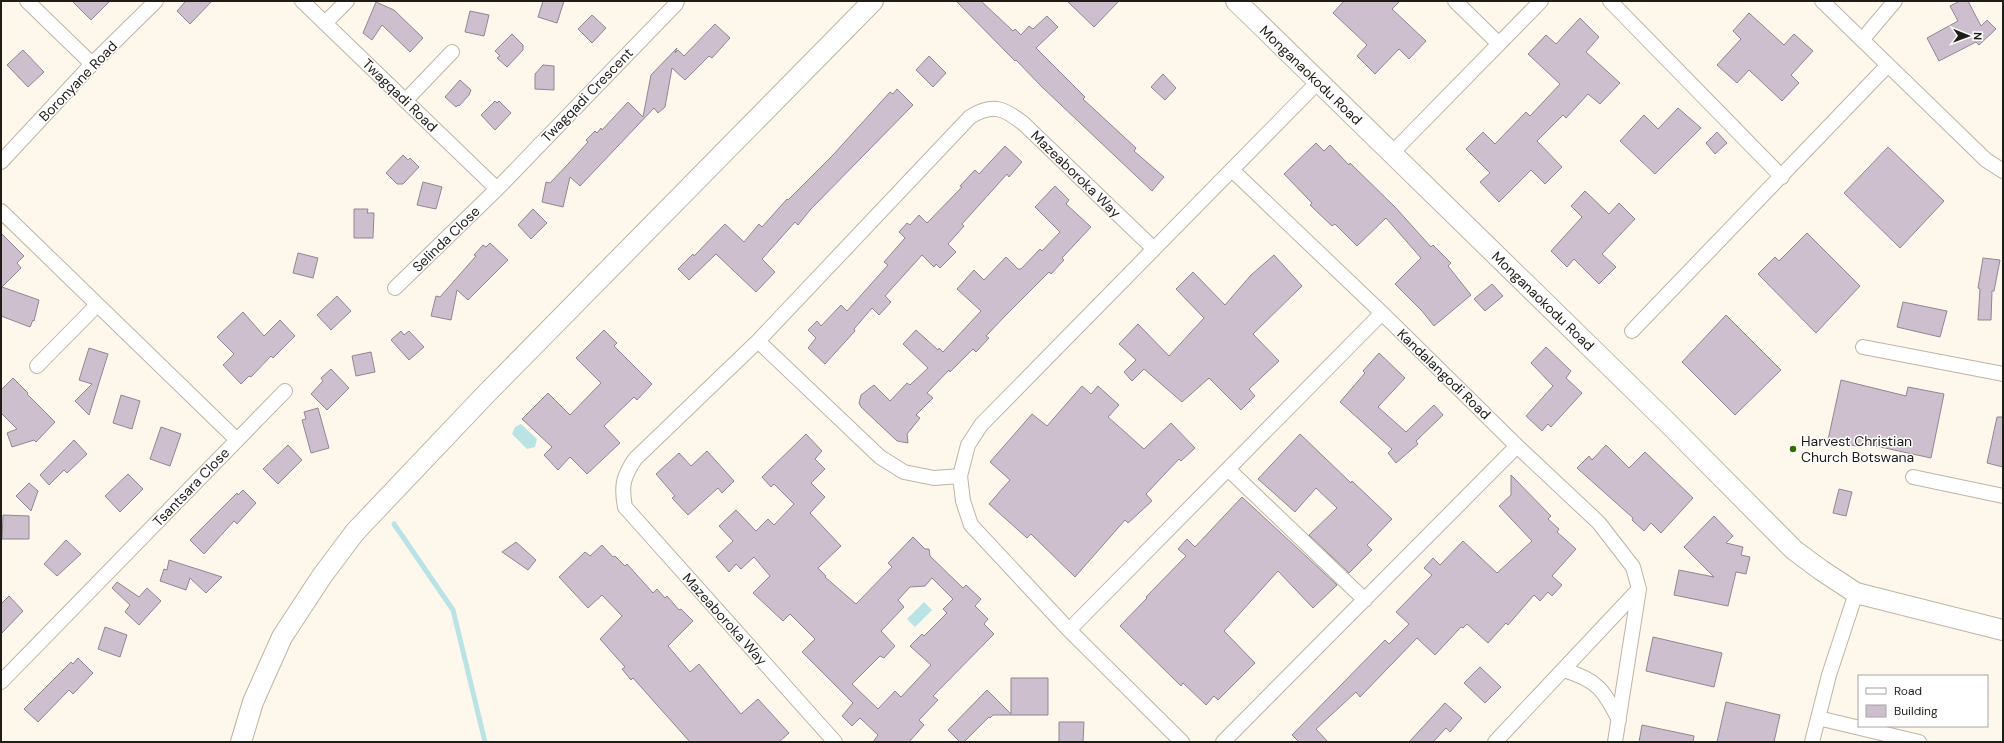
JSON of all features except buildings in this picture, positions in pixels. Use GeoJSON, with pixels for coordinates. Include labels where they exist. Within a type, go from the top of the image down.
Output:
{"type":"FeatureCollection","features":[{"type":"Feature","properties":{"kind":"street"},"geometry":{"type":"LineString","coordinates":[[27,1],[92,64]]}},
{"type":"Feature","properties":{"kind":"street","name":"Boronyane Road"},"geometry":{"type":"LineString","coordinates":[[1,162],[92,64],[156,1]]}},
{"type":"Feature","properties":{"kind":"street","name":"Twagqadi Road"},"geometry":{"type":"LineString","coordinates":[[302,1],[497,189]]}},
{"type":"Feature","properties":{"kind":"street"},"geometry":{"type":"LineString","coordinates":[[325,23],[347,1]]}},
{"type":"Feature","properties":{"kind":"street","name":"Twagqadi Crescent"},"geometry":{"type":"LineString","coordinates":[[497,189],[676,4],[677,1]]}},
{"type":"Feature","properties":{"kind":"street"},"geometry":{"type":"LineString","coordinates":[[241,742],[253,702],[282,637],[322,576],[355,532],[486,394],[873,1]]}},
{"type":"Feature","properties":{"kind":"street","name":"Monganaokodu Road"},"geometry":{"type":"LineString","coordinates":[[1236,1],[1667,422],[1794,550],[1856,594]]}},
{"type":"Feature","properties":{"kind":"street"},"geometry":{"type":"LineString","coordinates":[[1455,1],[1498,43]]}},
{"type":"Feature","properties":{"kind":"street"},"geometry":{"type":"LineString","coordinates":[[1392,153],[1498,43],[1541,1]]}},
{"type":"Feature","properties":{"kind":"street"},"geometry":{"type":"LineString","coordinates":[[1610,1],[1782,177]]}},
{"type":"Feature","properties":{"kind":"street"},"geometry":{"type":"LineString","coordinates":[[1822,1],[1887,66],[1986,160],[2003,171]]}},
{"type":"Feature","properties":{"kind":"street"},"geometry":{"type":"LineString","coordinates":[[1862,40],[1896,1]]}},
{"type":"Feature","properties":{"kind":"street"},"geometry":{"type":"LineString","coordinates":[[406,100],[452,52]]}},
{"type":"Feature","properties":{"kind":"street"},"geometry":{"type":"LineString","coordinates":[[1632,331],[1782,177],[1887,66]]}},
{"type":"Feature","properties":{"kind":"street"},"geometry":{"type":"LineString","coordinates":[[1182,742],[1069,630],[971,525],[963,501],[960,476],[968,445],[981,424],[1318,82]]}},
{"type":"Feature","properties":{"kind":"street","name":"Mazeaboroka Way"},"geometry":{"type":"LineString","coordinates":[[835,742],[637,523],[625,507],[622,492],[625,475],[635,459],[758,341],[970,117],[981,110],[992,108],[1003,110],[1024,124],[1154,249]]}},
{"type":"Feature","properties":{"kind":"street","name":"Kandalangodi Road"},"geometry":{"type":"LineString","coordinates":[[1232,170],[1382,313],[1517,446],[1599,523],[1633,567],[1640,589]]}},
{"type":"Feature","properties":{"kind":"street","name":"Selinda Close"},"geometry":{"type":"LineString","coordinates":[[395,288],[497,189]]}},
{"type":"Feature","properties":{"kind":"street","name":"Tsantsara Close"},"geometry":{"type":"LineString","coordinates":[[1,211],[236,440],[1,682]]}},
{"type":"Feature","properties":{"kind":"street"},"geometry":{"type":"LineString","coordinates":[[37,366],[97,304]]}},
{"type":"Feature","properties":{"kind":"street"},"geometry":{"type":"LineString","coordinates":[[1069,630],[1382,313]]}},
{"type":"Feature","properties":{"kind":"street"},"geometry":{"type":"LineString","coordinates":[[758,341],[880,457],[904,472],[934,478],[960,476]]}},
{"type":"Feature","properties":{"kind":"street"},"geometry":{"type":"LineString","coordinates":[[1863,347],[2003,374]]}},
{"type":"Feature","properties":{"kind":"street"},"geometry":{"type":"LineString","coordinates":[[236,440],[285,391]]}},
{"type":"Feature","properties":{"kind":"street"},"geometry":{"type":"LineString","coordinates":[[1223,742],[1517,446]]}},
{"type":"Feature","properties":{"kind":"street"},"geometry":{"type":"LineString","coordinates":[[1228,469],[1365,600]]}},
{"type":"Feature","properties":{"kind":"street"},"geometry":{"type":"LineString","coordinates":[[1913,477],[2003,496]]}},
{"type":"Feature","properties":{"kind":"street"},"geometry":{"type":"LineString","coordinates":[[1494,742],[1640,589]]}},
{"type":"Feature","properties":{"kind":"street"},"geometry":{"type":"LineString","coordinates":[[1615,742],[1640,589]]}},
{"type":"Feature","properties":{"kind":"street"},"geometry":{"type":"LineString","coordinates":[[1812,742],[1828,675],[1856,594],[2003,630]]}},
{"type":"Feature","properties":{"kind":"street"},"geometry":{"type":"LineString","coordinates":[[1564,670],[1583,676],[1596,684],[1609,700],[1619,720]]}},
{"type":"Feature","properties":{"kind":"street"},"geometry":{"type":"LineString","coordinates":[[1818,718],[1919,742]]}},
{"type":"Feature","properties":{"kind":"water"},"geometry":{"type":"Polygon","coordinates":[[[521,424],[537,439],[535,447],[527,449],[512,434],[515,427],[521,424]]]}},
{"type":"Feature","properties":{"kind":"water"},"geometry":{"type":"Polygon","coordinates":[[[924,602],[932,610],[915,627],[907,619],[924,602]]]}},
{"type":"Feature","properties":{"kind":"waterway"},"geometry":{"type":"LineString","coordinates":[[394,524],[453,610],[485,742]]}},
{"type":"Feature","properties":{"kind":"place","name":"Harvest Christian Church Botswana"},"geometry":{"type":"Point","coordinates":[1793,449]}}]}
